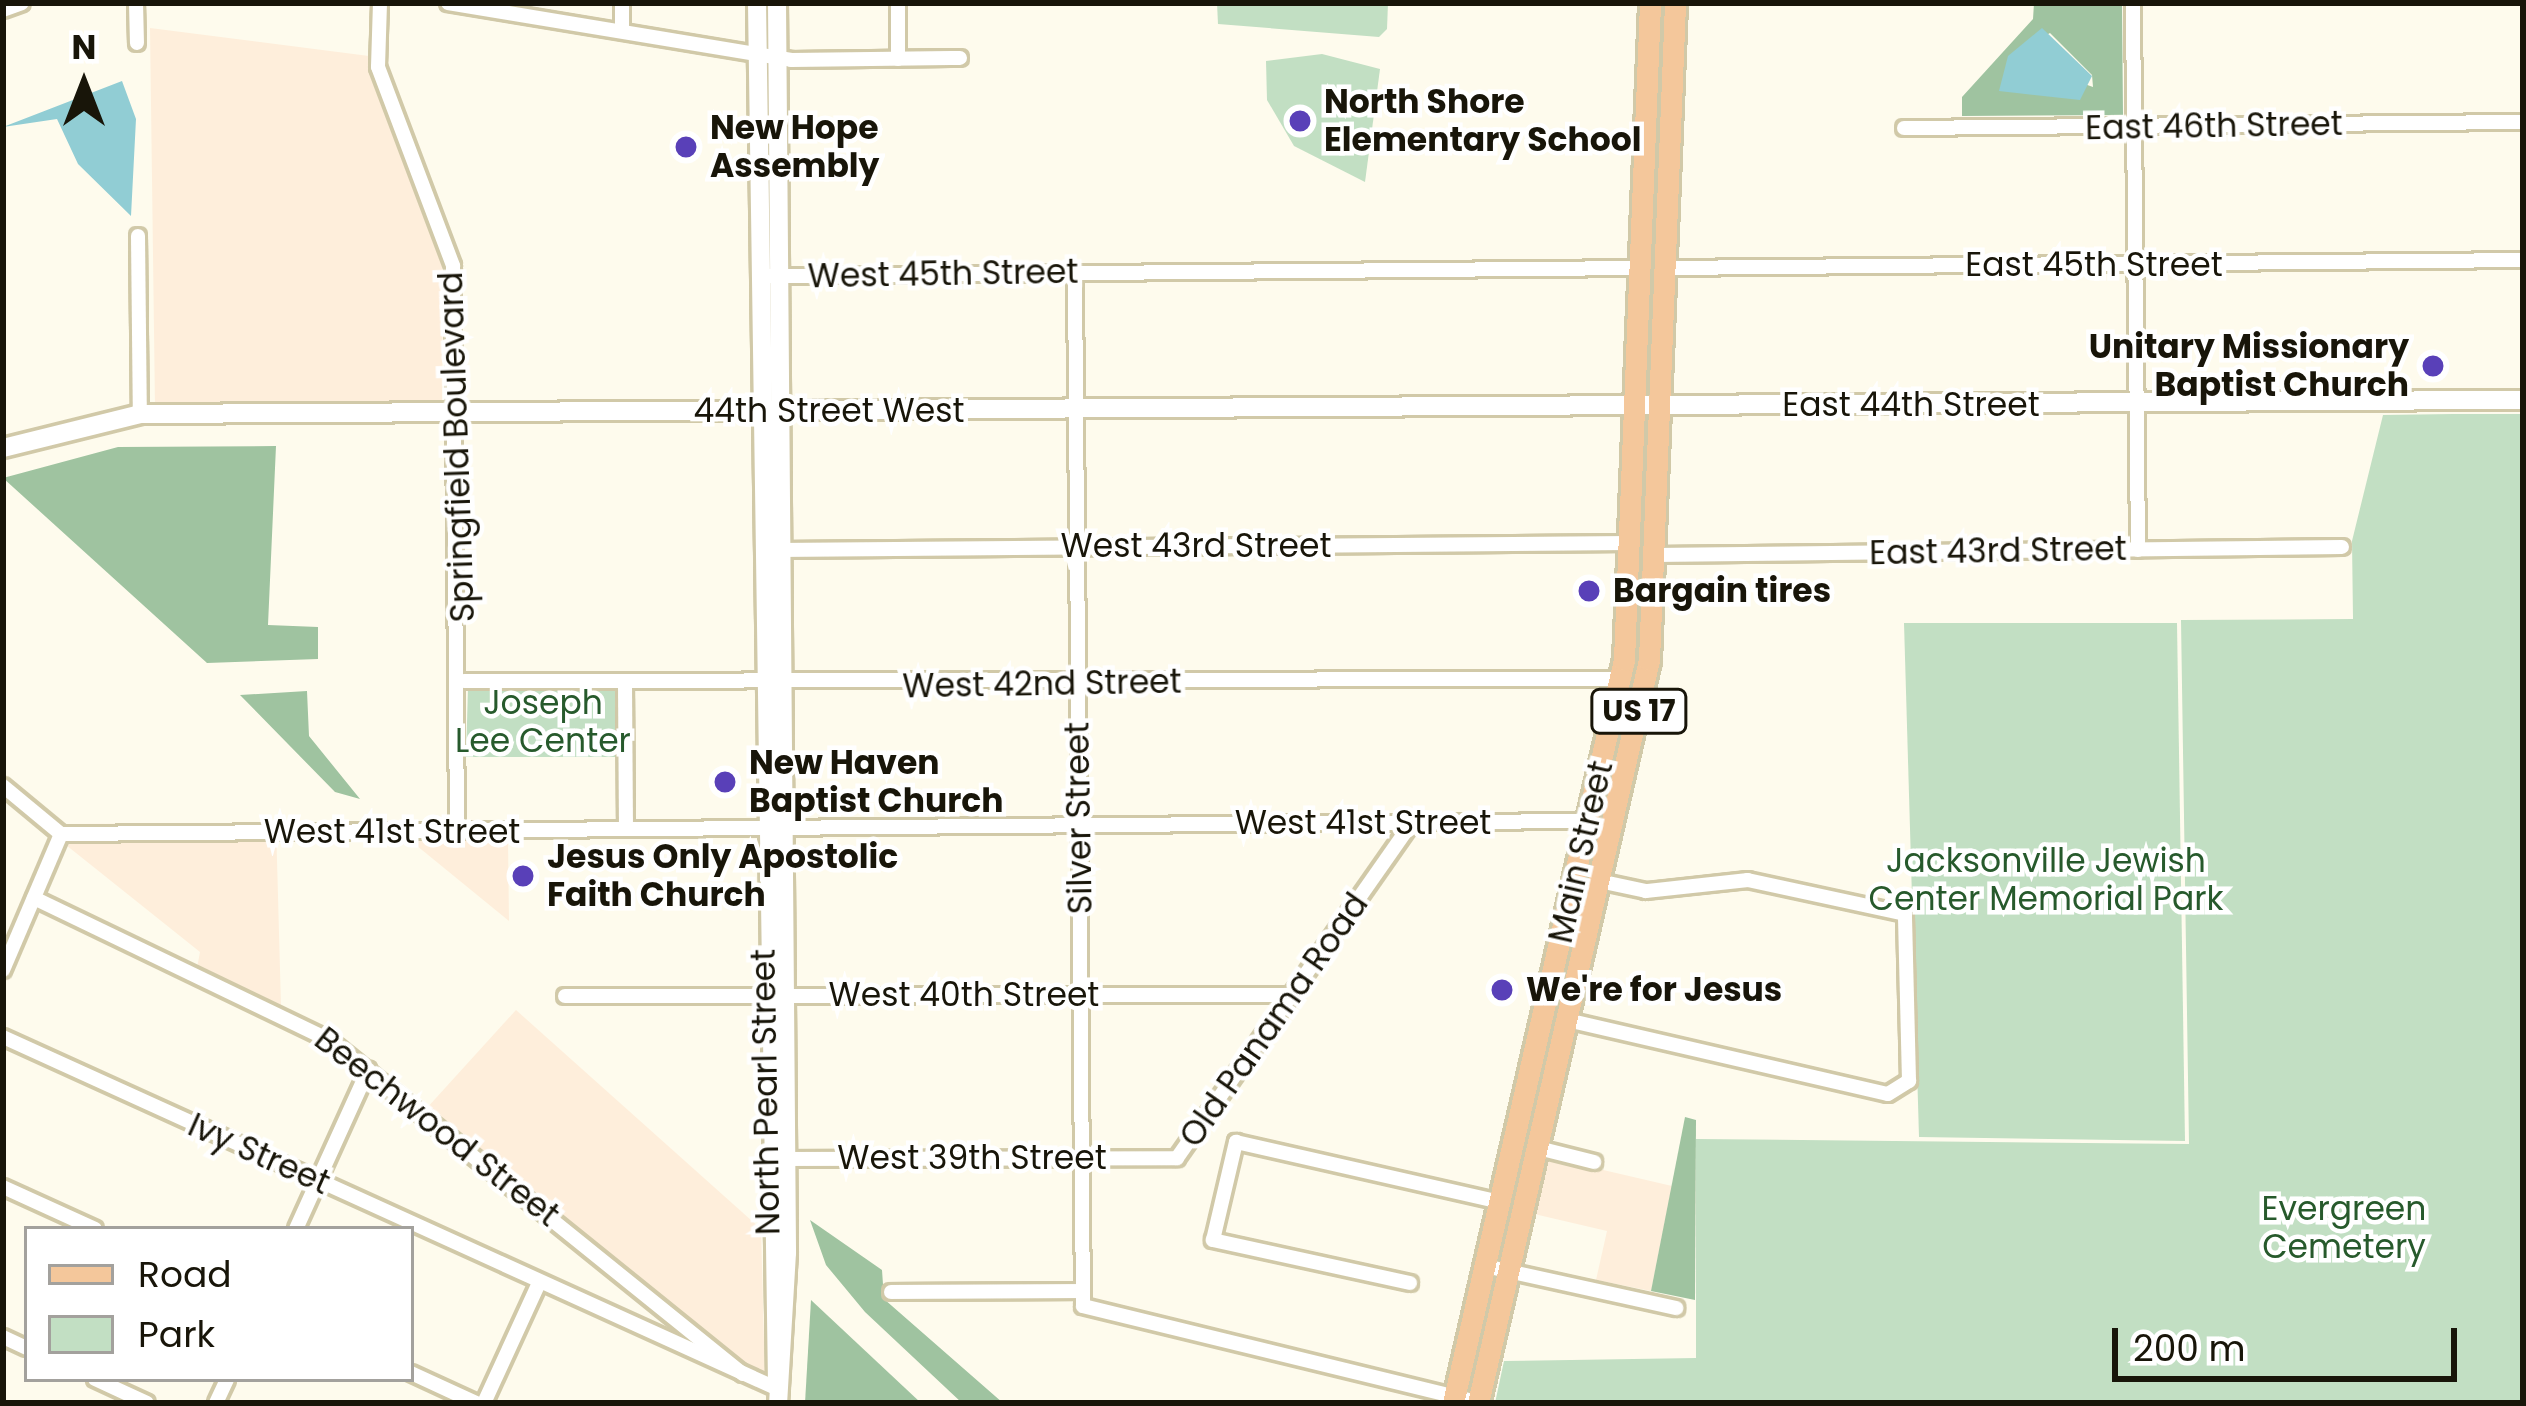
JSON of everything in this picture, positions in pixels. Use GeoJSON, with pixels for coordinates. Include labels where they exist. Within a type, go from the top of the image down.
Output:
{"type":"FeatureCollection","features":[{"type":"Feature","properties":{"kind":"main road","name":"Main Street"},"geometry":{"type":"LineString","coordinates":[[1454,1400],[1621,679],[1650,3]]}},
{"type":"Feature","properties":{"kind":"main road","name":"Main Street"},"geometry":{"type":"LineString","coordinates":[[1478,1403],[1646,679],[1675,3]]}},
{"type":"Feature","properties":{"kind":"main road"},"geometry":{"type":"LineString","coordinates":[[1574,988],[1589,821]]}},
{"type":"Feature","properties":{"kind":"street"},"geometry":{"type":"LineString","coordinates":[[3,10],[22,3]]}},
{"type":"Feature","properties":{"kind":"street"},"geometry":{"type":"LineString","coordinates":[[136,3],[137,43]]}},
{"type":"Feature","properties":{"kind":"street","name":"Springfield Boulevard"},"geometry":{"type":"LineString","coordinates":[[380,3],[379,67],[451,253],[464,681],[458,832]]}},
{"type":"Feature","properties":{"kind":"street"},"geometry":{"type":"LineString","coordinates":[[448,3],[768,55],[959,58]]}},
{"type":"Feature","properties":{"kind":"street"},"geometry":{"type":"LineString","coordinates":[[622,3],[622,30]]}},
{"type":"Feature","properties":{"kind":"street","name":"North Pearl Street"},"geometry":{"type":"LineString","coordinates":[[757,3],[768,55]]}},
{"type":"Feature","properties":{"kind":"street","name":"North Pearl Street"},"geometry":{"type":"LineString","coordinates":[[774,828],[762,685],[781,412],[770,276],[768,55],[777,3]]}},
{"type":"Feature","properties":{"kind":"street"},"geometry":{"type":"LineString","coordinates":[[898,3],[898,59]]}},
{"type":"Feature","properties":{"kind":"street"},"geometry":{"type":"LineString","coordinates":[[2133,3],[2138,550]]}},
{"type":"Feature","properties":{"kind":"street","name":"East 46th Street"},"geometry":{"type":"LineString","coordinates":[[1904,128],[2523,122]]}},
{"type":"Feature","properties":{"kind":"street"},"geometry":{"type":"LineString","coordinates":[[138,236],[140,414]]}},
{"type":"Feature","properties":{"kind":"street","name":"East 45th Street"},"geometry":{"type":"LineString","coordinates":[[1664,268],[2523,260]]}},
{"type":"Feature","properties":{"kind":"street","name":"West 45th Street"},"geometry":{"type":"LineString","coordinates":[[770,276],[1640,268]]}},
{"type":"Feature","properties":{"kind":"street","name":"Silver Street"},"geometry":{"type":"LineString","coordinates":[[1075,273],[1082,1291]]}},
{"type":"Feature","properties":{"kind":"street","name":"North Pearl Street"},"geometry":{"type":"LineString","coordinates":[[770,276],[760,412],[783,686],[774,828],[778,1396]]}},
{"type":"Feature","properties":{"kind":"street","name":"East 44th Street"},"geometry":{"type":"LineString","coordinates":[[1660,407],[2523,400]]}},
{"type":"Feature","properties":{"kind":"street","name":"44th Street West"},"geometry":{"type":"LineString","coordinates":[[3,448],[140,414],[1660,407]]}},
{"type":"Feature","properties":{"kind":"street","name":"West 43rd Street"},"geometry":{"type":"LineString","coordinates":[[772,550],[1630,543]]}},
{"type":"Feature","properties":{"kind":"street","name":"East 43rd Street"},"geometry":{"type":"LineString","coordinates":[[1654,555],[2342,547]]}},
{"type":"Feature","properties":{"kind":"street","name":"West 42nd Street"},"geometry":{"type":"LineString","coordinates":[[464,681],[783,686],[1621,679]]}},
{"type":"Feature","properties":{"kind":"street"},"geometry":{"type":"LineString","coordinates":[[625,686],[626,829]]}},
{"type":"Feature","properties":{"kind":"street"},"geometry":{"type":"LineString","coordinates":[[3,786],[62,834],[3,970]]}},
{"type":"Feature","properties":{"kind":"street","name":"West 41st Street"},"geometry":{"type":"LineString","coordinates":[[62,834],[1589,821]]}},
{"type":"Feature","properties":{"kind":"street","name":"Old Panama Road"},"geometry":{"type":"LineString","coordinates":[[1178,1158],[1412,823]]}},
{"type":"Feature","properties":{"kind":"street"},"geometry":{"type":"LineString","coordinates":[[1567,1020],[1903,1092],[1905,914],[1748,880],[1646,892],[1599,881]]}},
{"type":"Feature","properties":{"kind":"street","name":"Beechwood Street"},"geometry":{"type":"LineString","coordinates":[[34,898],[312,1029],[743,1374]]}},
{"type":"Feature","properties":{"kind":"street","name":"West 40th Street"},"geometry":{"type":"LineString","coordinates":[[565,996],[1291,995]]}},
{"type":"Feature","properties":{"kind":"street","name":"Ivy Street"},"geometry":{"type":"LineString","coordinates":[[3,1037],[743,1374],[778,1396]]}},
{"type":"Feature","properties":{"kind":"street"},"geometry":{"type":"LineString","coordinates":[[297,1226],[368,1070]]}},
{"type":"Feature","properties":{"kind":"street"},"geometry":{"type":"LineString","coordinates":[[1410,1283],[1213,1240],[1236,1142],[1500,1202]]}},
{"type":"Feature","properties":{"kind":"street"},"geometry":{"type":"LineString","coordinates":[[1538,1148],[1594,1162]]}},
{"type":"Feature","properties":{"kind":"street","name":"West 39th Street"},"geometry":{"type":"LineString","coordinates":[[776,1159],[1178,1158]]}},
{"type":"Feature","properties":{"kind":"street"},"geometry":{"type":"LineString","coordinates":[[3,1187],[88,1226]]}},
{"type":"Feature","properties":{"kind":"street"},"geometry":{"type":"LineString","coordinates":[[1485,1266],[1676,1307]]}},
{"type":"Feature","properties":{"kind":"street"},"geometry":{"type":"LineString","coordinates":[[414,1374],[480,1403],[539,1283]]}},
{"type":"Feature","properties":{"kind":"street"},"geometry":{"type":"LineString","coordinates":[[891,1292],[1082,1291],[1091,1316],[1478,1403]]}},
{"type":"Feature","properties":{"kind":"street"},"geometry":{"type":"LineString","coordinates":[[102,1382],[147,1403]]}},
{"type":"Feature","properties":{"kind":"shaded area"},"geometry":{"type":"Polygon","coordinates":[[[150,28],[369,56],[443,251],[442,400],[155,406],[150,28]]]}},
{"type":"Feature","properties":{"kind":"shaded area"},"geometry":{"type":"Polygon","coordinates":[[[276,823],[281,1006],[197,968],[200,952],[56,837],[65,824],[276,823]]]}},
{"type":"Feature","properties":{"kind":"shaded area"},"geometry":{"type":"Polygon","coordinates":[[[411,841],[508,841],[509,921],[411,841]]]}},
{"type":"Feature","properties":{"kind":"shaded area"},"geometry":{"type":"Polygon","coordinates":[[[516,1010],[761,1229],[765,1380],[426,1109],[516,1010]]]}},
{"type":"Feature","properties":{"kind":"shaded area"},"geometry":{"type":"Polygon","coordinates":[[[1543,1156],[1672,1186],[1651,1291],[1596,1280],[1607,1231],[1530,1213],[1543,1156]]]}},
{"type":"Feature","properties":{"kind":"green space"},"geometry":{"type":"Polygon","coordinates":[[[1217,3],[1388,3],[1387,29],[1379,37],[1218,24],[1217,3]]]}},
{"type":"Feature","properties":{"kind":"green space"},"geometry":{"type":"Polygon","coordinates":[[[2034,3],[2122,3],[2123,115],[1962,116],[1962,97],[2033,19],[2034,3]],[[2050,33],[2008,57],[2093,87],[2092,75],[2050,33]]]}},
{"type":"Feature","properties":{"kind":"green space"},"geometry":{"type":"Polygon","coordinates":[[[1322,54],[1380,69],[1365,182],[1294,146],[1267,100],[1266,61],[1322,54]]]}},
{"type":"Feature","properties":{"kind":"green space","name":"Evergreen Cemetery"},"geometry":{"type":"Polygon","coordinates":[[[2523,414],[2523,1403],[1495,1403],[1504,1361],[1696,1358],[1696,1139],[2189,1144],[2181,620],[2353,619],[2352,541],[2383,415],[2523,414]]]}},
{"type":"Feature","properties":{"kind":"green space"},"geometry":{"type":"Polygon","coordinates":[[[276,446],[268,625],[318,627],[318,659],[207,663],[3,478],[118,447],[276,446]]]}},
{"type":"Feature","properties":{"kind":"green space","name":"Jacksonville Jewish Center Memorial Park"},"geometry":{"type":"Polygon","coordinates":[[[1904,623],[2177,623],[2185,1141],[1919,1137],[1904,623]]]}},
{"type":"Feature","properties":{"kind":"green space","name":"Joseph Lee Center"},"geometry":{"type":"Polygon","coordinates":[[[617,687],[620,757],[466,757],[468,688],[617,687]]]}},
{"type":"Feature","properties":{"kind":"green space"},"geometry":{"type":"Polygon","coordinates":[[[307,691],[309,736],[360,799],[335,792],[240,695],[307,691]]]}},
{"type":"Feature","properties":{"kind":"green space"},"geometry":{"type":"Polygon","coordinates":[[[1685,1117],[1696,1120],[1695,1300],[1651,1291],[1685,1117]]]}},
{"type":"Feature","properties":{"kind":"green space"},"geometry":{"type":"Polygon","coordinates":[[[810,1220],[882,1270],[884,1299],[1003,1403],[962,1403],[865,1312],[826,1265],[810,1220]]]}},
{"type":"Feature","properties":{"kind":"green space"},"geometry":{"type":"Polygon","coordinates":[[[811,1300],[921,1403],[805,1403],[811,1300]]]}},
{"type":"Feature","properties":{"kind":"water"},"geometry":{"type":"Polygon","coordinates":[[[2042,28],[2092,76],[2080,100],[1999,91],[2008,56],[2042,28]]]}},
{"type":"Feature","properties":{"kind":"water"},"geometry":{"type":"Polygon","coordinates":[[[122,81],[136,119],[131,216],[78,164],[57,119],[3,127],[122,81]]]}},
{"type":"Feature","properties":{"kind":"place","name":"North Shore Elementary School"},"geometry":{"type":"Point","coordinates":[1300,121]}},
{"type":"Feature","properties":{"kind":"place","name":"New Hope Assembly"},"geometry":{"type":"Point","coordinates":[686,147]}},
{"type":"Feature","properties":{"kind":"place","name":"Unitary Missionary Baptist Church"},"geometry":{"type":"Point","coordinates":[2433,366]}},
{"type":"Feature","properties":{"kind":"place","name":"Bargain tires"},"geometry":{"type":"Point","coordinates":[1589,591]}},
{"type":"Feature","properties":{"kind":"place","name":"New Haven Baptist Church"},"geometry":{"type":"Point","coordinates":[725,782]}},
{"type":"Feature","properties":{"kind":"place","name":"Jesus Only Apostolic Faith Church"},"geometry":{"type":"Point","coordinates":[523,876]}},
{"type":"Feature","properties":{"kind":"place","name":"We're for Jesus"},"geometry":{"type":"Point","coordinates":[1502,990]}}]}
